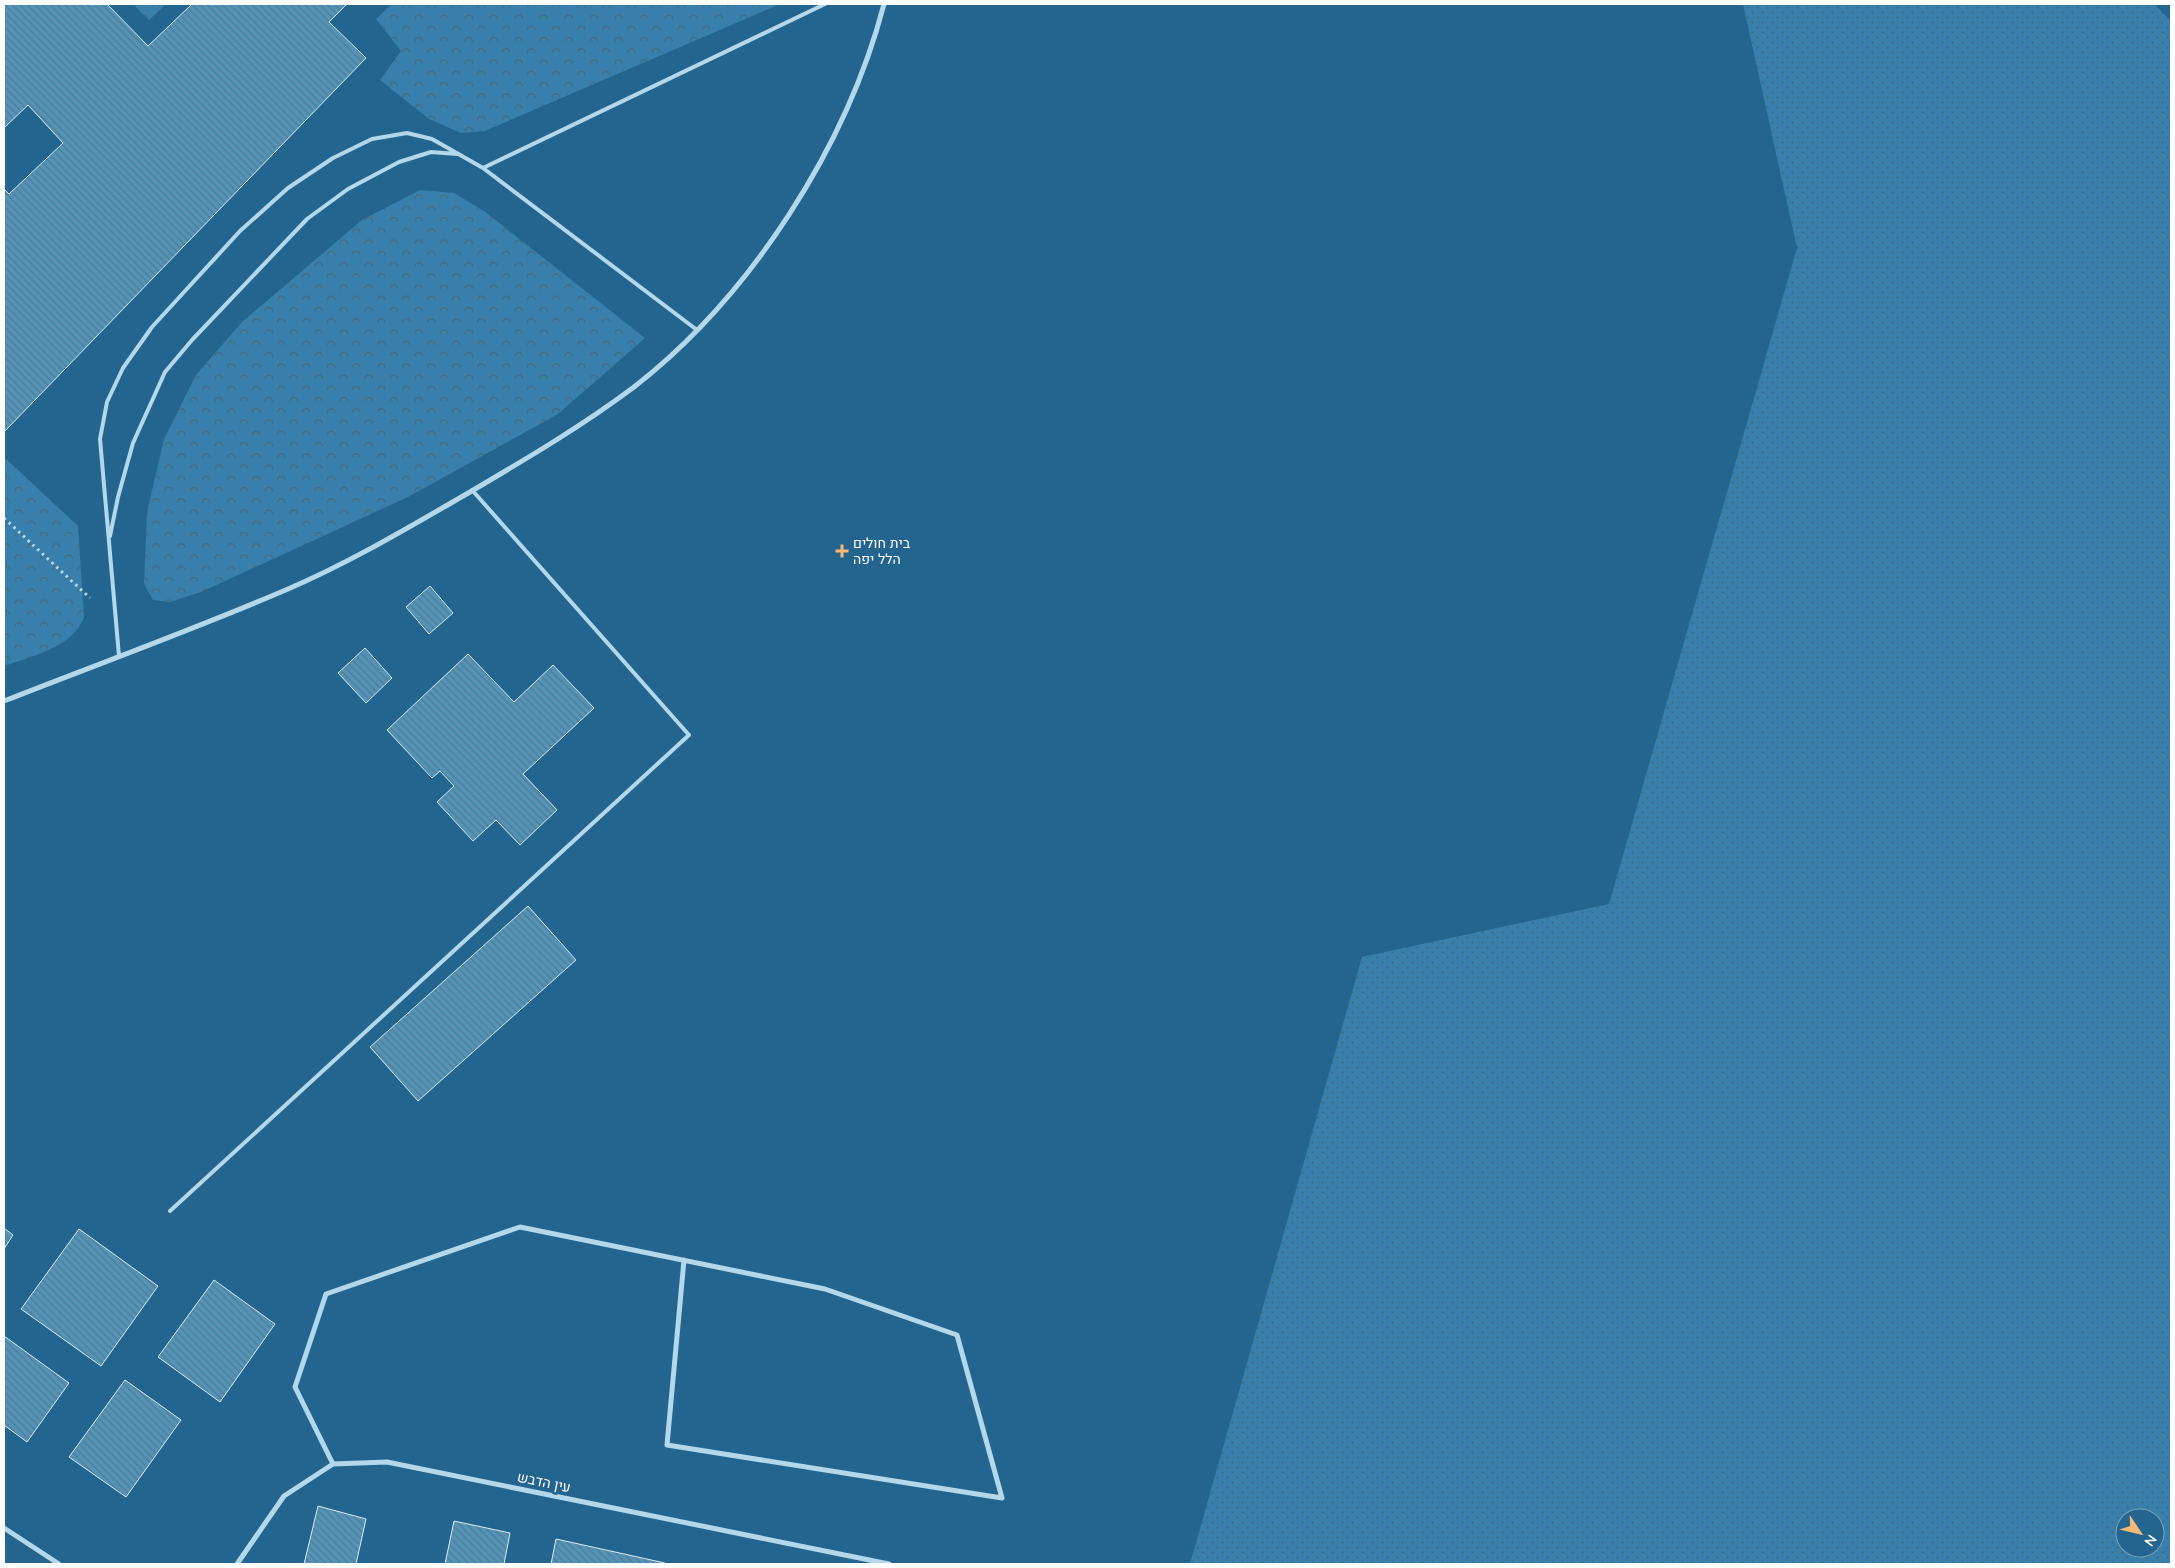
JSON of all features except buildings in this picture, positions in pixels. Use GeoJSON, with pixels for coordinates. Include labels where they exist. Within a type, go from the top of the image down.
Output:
{"type":"FeatureCollection","features":[{"type":"Feature","properties":{"kind":"street"},"geometry":{"type":"LineString","coordinates":[[4,701],[291,588],[403,531],[567,434],[635,386],[697,330],[750,270],[799,201],[841,125],[878,30],[884,4]]}},
{"type":"Feature","properties":{"kind":"street"},"geometry":{"type":"LineString","coordinates":[[237,1564],[284,1496],[334,1464],[296,1387],[326,1294],[520,1228],[684,1260],[825,1288],[958,1334],[1002,1498],[667,1445],[684,1260]]}},
{"type":"Feature","properties":{"kind":"street","name":"עין הדבש"},"geometry":{"type":"LineString","coordinates":[[334,1464],[387,1462],[889,1564]]}},
{"type":"Feature","properties":{"kind":"street"},"geometry":{"type":"LineString","coordinates":[[4,1528],[59,1564]]}},
{"type":"Feature","properties":{"kind":"lane"},"geometry":{"type":"LineString","coordinates":[[483,168],[825,4]]}},
{"type":"Feature","properties":{"kind":"lane"},"geometry":{"type":"LineString","coordinates":[[118,656],[110,541],[100,439],[107,402],[123,368],[152,327],[240,231],[288,188],[333,158],[372,139],[407,133],[424,137],[483,168]]}},
{"type":"Feature","properties":{"kind":"lane"},"geometry":{"type":"LineString","coordinates":[[110,541],[118,497],[133,443],[165,372],[197,334],[307,219],[357,184],[399,162],[431,152],[458,154],[483,168],[697,330]]}},
{"type":"Feature","properties":{"kind":"lane"},"geometry":{"type":"LineString","coordinates":[[170,1210],[688,735],[472,490]]}},
{"type":"Feature","properties":{"kind":"path"},"geometry":{"type":"LineString","coordinates":[[4,518],[116,622]]}},
{"type":"Feature","properties":{"kind":"green space"},"geometry":{"type":"Polygon","coordinates":[[[133,4],[166,4],[149,20],[133,4]]]}},
{"type":"Feature","properties":{"kind":"green space"},"geometry":{"type":"Polygon","coordinates":[[[392,4],[780,4],[485,131],[461,133],[429,119],[380,80],[401,51],[376,19],[392,4]]]}},
{"type":"Feature","properties":{"kind":"green space"},"geometry":{"type":"Polygon","coordinates":[[[1743,4],[2154,4],[2171,21],[2171,1564],[1190,1564],[1362,957],[1609,904],[1797,248],[1743,4]]]}},
{"type":"Feature","properties":{"kind":"green space"},"geometry":{"type":"Polygon","coordinates":[[[420,190],[454,193],[484,211],[645,338],[558,414],[408,497],[201,592],[170,602],[153,600],[144,584],[147,512],[164,439],[196,375],[242,322],[362,220],[420,190]]]}},
{"type":"Feature","properties":{"kind":"green space"},"geometry":{"type":"Polygon","coordinates":[[[4,457],[78,526],[84,618],[70,637],[50,650],[4,666],[4,457]]]}},
{"type":"Feature","properties":{"kind":"place","name":"בית חולים הלל יפה"},"geometry":{"type":"Point","coordinates":[842,551]}}]}
